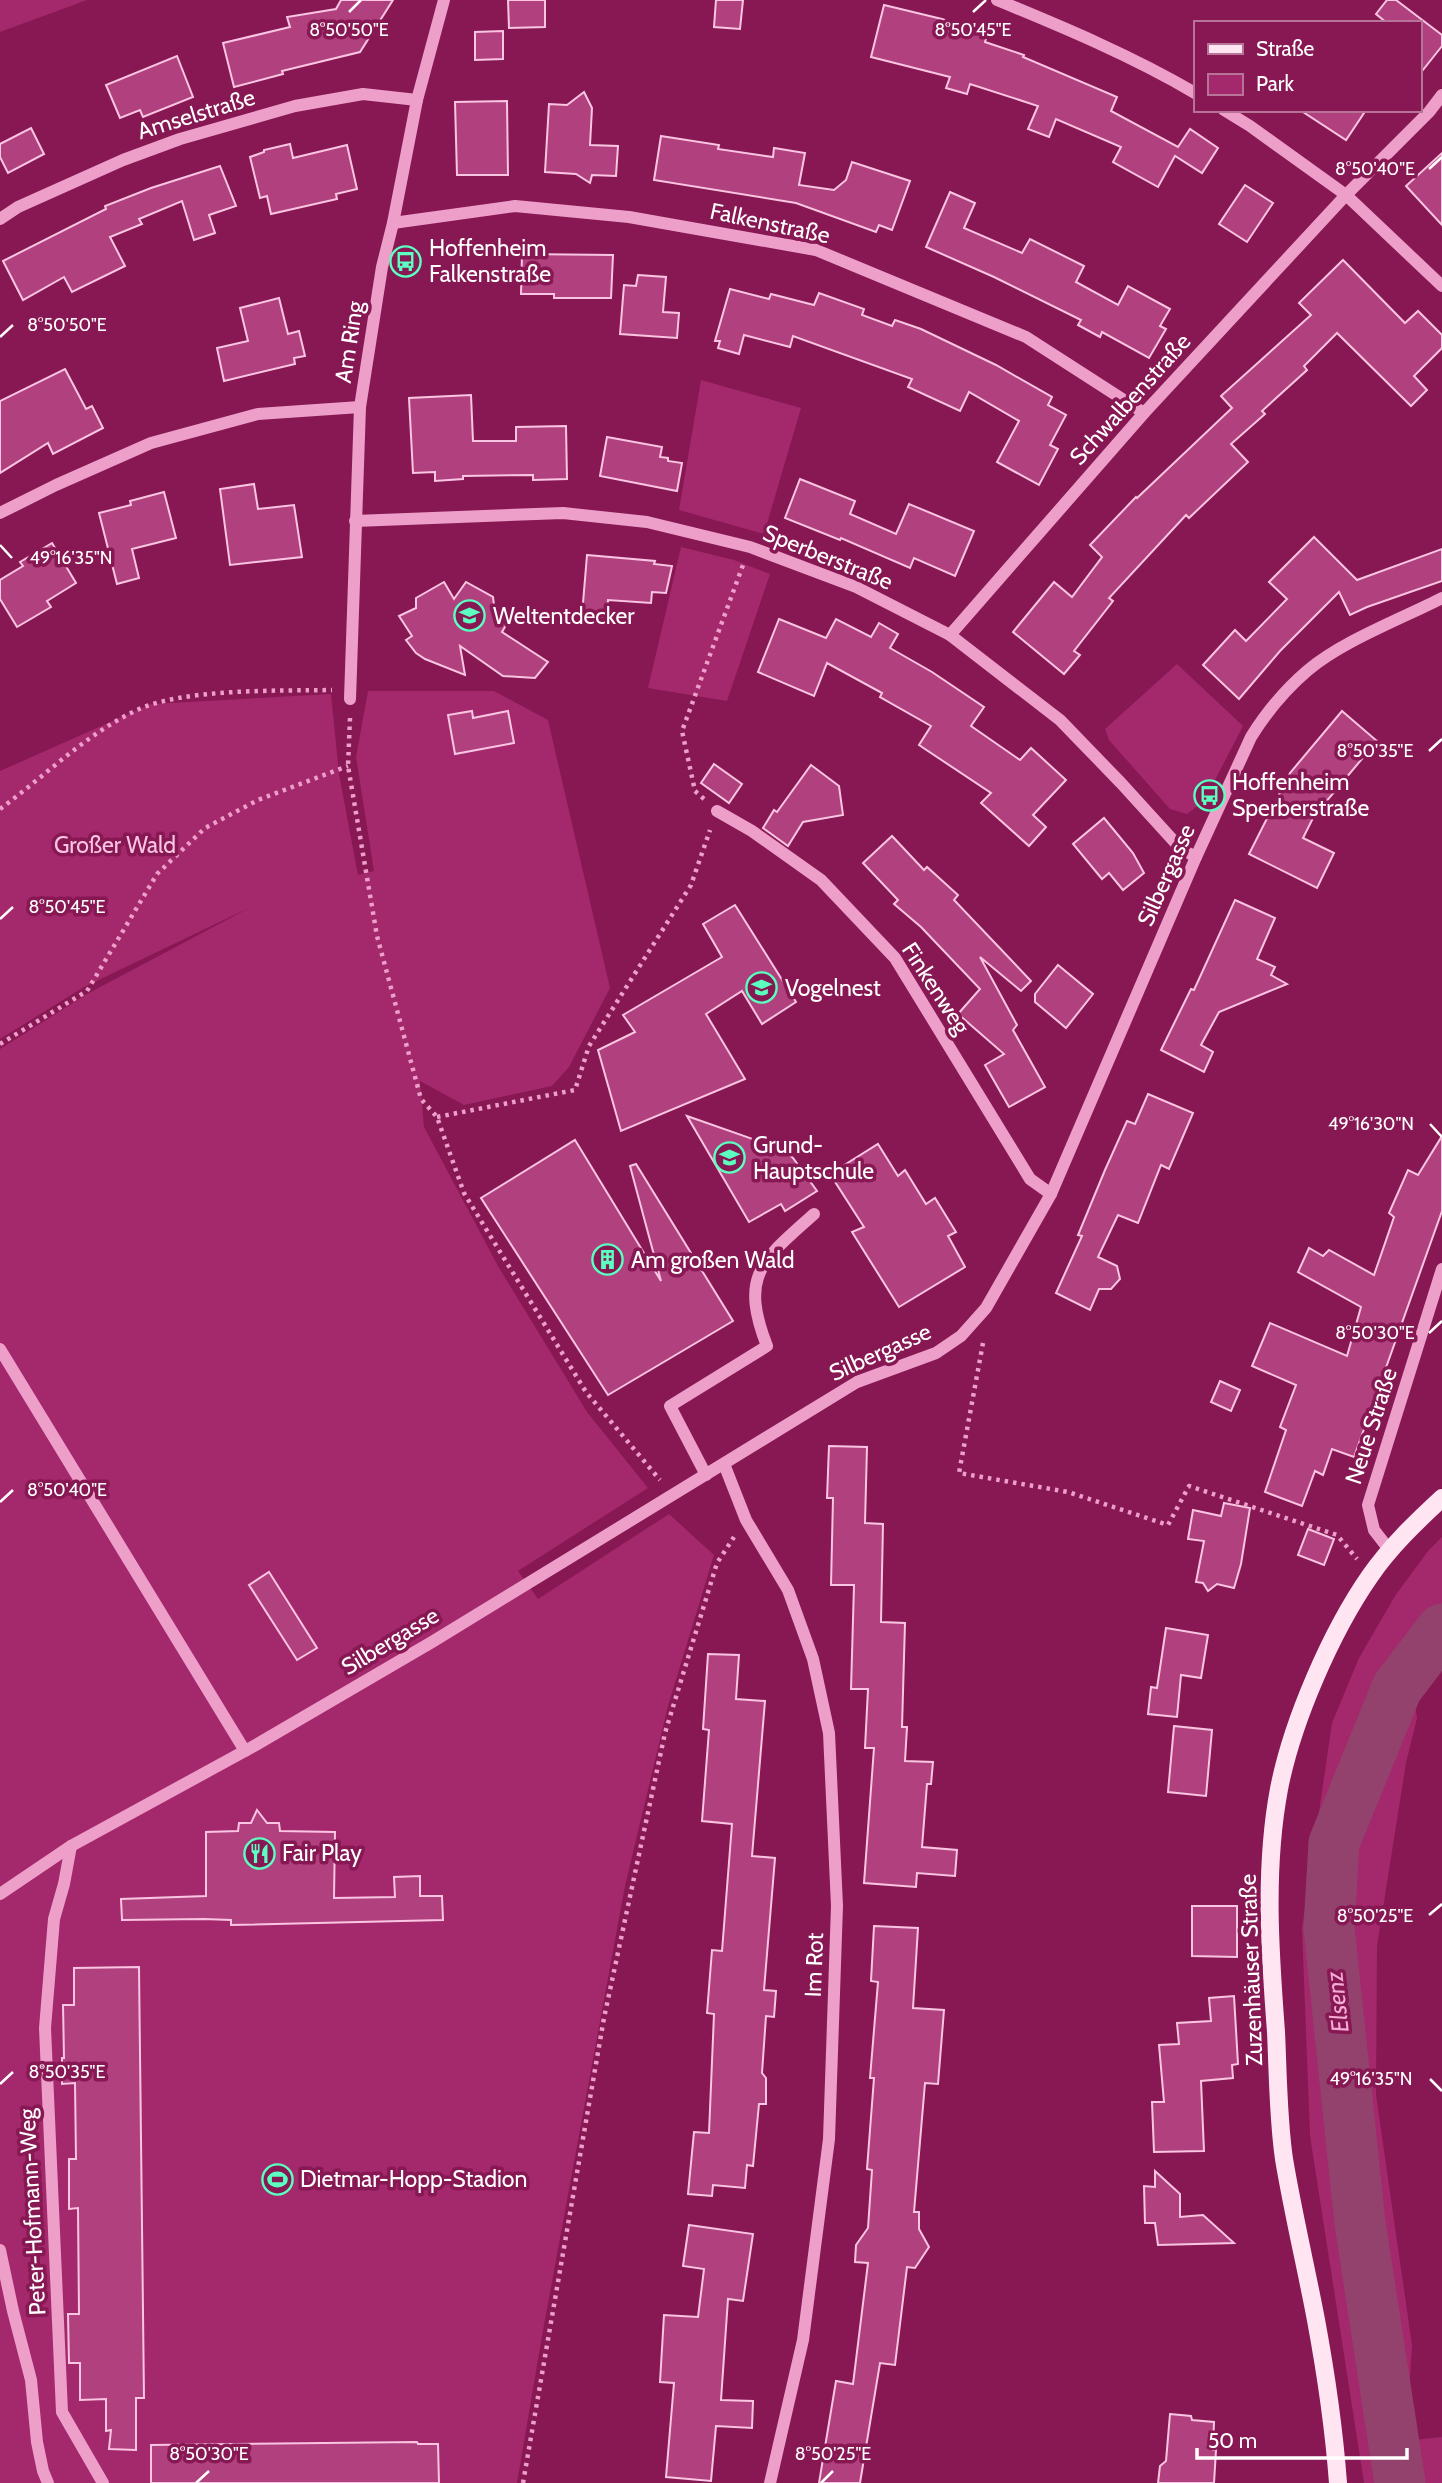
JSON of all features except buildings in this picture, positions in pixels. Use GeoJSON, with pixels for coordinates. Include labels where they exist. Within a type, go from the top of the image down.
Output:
{"type":"FeatureCollection","features":[{"type":"Feature","properties":{"kind":"main road","name":"Zuzenhäuser Straße"},"geometry":{"type":"LineString","coordinates":[[1338,2483],[1317,2323],[1284,2157],[1270,1951],[1271,1870],[1279,1790],[1292,1743],[1312,1689],[1340,1629],[1371,1575],[1415,1523],[1442,1498]]}},
{"type":"Feature","properties":{"kind":"street","name":"Am Ring"},"geometry":{"type":"LineString","coordinates":[[350,694],[360,407],[382,267],[417,100],[444,0]]}},
{"type":"Feature","properties":{"kind":"street"},"geometry":{"type":"LineString","coordinates":[[997,0],[1104,45],[1194,92]]}},
{"type":"Feature","properties":{"kind":"street","name":"Amselstraße"},"geometry":{"type":"LineString","coordinates":[[0,219],[18,208],[123,160],[180,139],[282,109],[363,94],[417,100]]}},
{"type":"Feature","properties":{"kind":"street","name":"Schwalbenstraße"},"geometry":{"type":"LineString","coordinates":[[950,635],[1144,413],[1346,195],[1429,112],[1442,95]]}},
{"type":"Feature","properties":{"kind":"street"},"geometry":{"type":"LineString","coordinates":[[1227,112],[1346,195],[1442,286]]}},
{"type":"Feature","properties":{"kind":"street","name":"Falkenstraße"},"geometry":{"type":"LineString","coordinates":[[393,223],[515,206],[629,217],[816,250],[1026,337],[1144,413]]}},
{"type":"Feature","properties":{"kind":"street"},"geometry":{"type":"LineString","coordinates":[[0,513],[151,443],[258,414],[360,407]]}},
{"type":"Feature","properties":{"kind":"street","name":"Sperberstraße"},"geometry":{"type":"LineString","coordinates":[[355,521],[564,513],[647,522],[750,547],[856,587],[950,635],[1060,720],[1181,849],[1196,857]]}},
{"type":"Feature","properties":{"kind":"street","name":"Silbergasse"},"geometry":{"type":"LineString","coordinates":[[0,1894],[71,1846],[245,1751],[432,1642],[857,1382],[936,1353],[961,1336],[986,1308],[1051,1194],[1196,857],[1251,737],[1262,719],[1308,670],[1344,647],[1442,598]]}},
{"type":"Feature","properties":{"kind":"street","name":"Finkenweg"},"geometry":{"type":"LineString","coordinates":[[717,811],[752,831],[821,880],[895,958],[1030,1179],[1051,1194]]}},
{"type":"Feature","properties":{"kind":"street"},"geometry":{"type":"LineString","coordinates":[[706,1475],[670,1406],[767,1346],[756,1318],[755,1284],[769,1255],[814,1214]]}},
{"type":"Feature","properties":{"kind":"street","name":"Neue Straße"},"geometry":{"type":"LineString","coordinates":[[1391,1552],[1374,1531],[1368,1505],[1442,1269]]}},
{"type":"Feature","properties":{"kind":"street"},"geometry":{"type":"LineString","coordinates":[[0,1349],[245,1751]]}},
{"type":"Feature","properties":{"kind":"street","name":"Im Rot"},"geometry":{"type":"LineString","coordinates":[[724,1464],[746,1520],[788,1590],[813,1659],[829,1733],[837,1906],[829,2139],[803,2340],[770,2483]]}},
{"type":"Feature","properties":{"kind":"street","name":"Peter-Hofmann-Weg"},"geometry":{"type":"LineString","coordinates":[[71,1846],[54,1919],[45,2028],[61,2399],[62,2412],[103,2483]]}},
{"type":"Feature","properties":{"kind":"street"},"geometry":{"type":"LineString","coordinates":[[0,2250],[31,2380],[37,2442],[48,2483]]}},
{"type":"Feature","properties":{"kind":"path"},"geometry":{"type":"LineString","coordinates":[[437,1117],[575,1090],[589,1046],[691,885],[717,811],[695,791],[682,731],[750,547]]}},
{"type":"Feature","properties":{"kind":"path"},"geometry":{"type":"LineString","coordinates":[[0,809],[92,735],[137,709],[182,697],[279,691],[350,694],[348,766],[377,936],[421,1100],[437,1117],[464,1193],[586,1392],[671,1494]]}},
{"type":"Feature","properties":{"kind":"path"},"geometry":{"type":"LineString","coordinates":[[0,1044],[87,991],[157,874],[205,828],[258,800],[348,766]]}},
{"type":"Feature","properties":{"kind":"path"},"geometry":{"type":"LineString","coordinates":[[986,1308],[982,1348],[959,1473],[1068,1492],[1168,1525],[1189,1486],[1337,1535],[1371,1575]]}},
{"type":"Feature","properties":{"kind":"path"},"geometry":{"type":"LineString","coordinates":[[523,2483],[604,2018],[665,1733],[717,1563],[746,1520]]}},
{"type":"Feature","properties":{"kind":"green space"},"geometry":{"type":"Polygon","coordinates":[[[0,0],[87,0],[0,32],[0,0]]]}},
{"type":"Feature","properties":{"kind":"green space"},"geometry":{"type":"Polygon","coordinates":[[[701,380],[801,408],[764,534],[679,510],[701,380]]]}},
{"type":"Feature","properties":{"kind":"green space"},"geometry":{"type":"Polygon","coordinates":[[[681,547],[734,560],[770,574],[727,701],[648,688],[681,547]]]}},
{"type":"Feature","properties":{"kind":"green space"},"geometry":{"type":"Polygon","coordinates":[[[1177,664],[1243,726],[1204,801],[1187,814],[1170,809],[1109,740],[1105,729],[1177,664]]]}},
{"type":"Feature","properties":{"kind":"green space","name":"Großer Wald"},"geometry":{"type":"Polygon","coordinates":[[[368,691],[494,691],[548,720],[610,988],[569,1067],[552,1086],[464,1105],[420,1081],[424,1127],[498,1266],[587,1412],[648,1488],[518,1571],[538,1599],[669,1514],[714,1555],[668,1706],[625,1886],[517,2483],[0,2483],[0,1049],[87,994],[251,907],[84,987],[0,1039],[0,771],[151,704],[331,694],[339,774],[358,875],[374,871],[356,757],[368,691]]]}},
{"type":"Feature","properties":{"kind":"green space"},"geometry":{"type":"Polygon","coordinates":[[[1442,1537],[1442,1643],[1412,1683],[1417,1718],[1406,1763],[1377,1946],[1376,2095],[1412,2345],[1406,2441],[1442,2437],[1442,2483],[1364,2483],[1310,2136],[1302,1928],[1332,1723],[1359,1658],[1395,1596],[1428,1551],[1442,1537]]]}},
{"type":"Feature","properties":{"kind":"waterway","name":"Elsenz"},"geometry":{"type":"LineString","coordinates":[[1400,2483],[1360,2223],[1329,1928],[1334,1843],[1397,1688],[1442,1629]]}},
{"type":"Feature","properties":{"kind":"place","name":"Hoffenheim Falkenstraße"},"geometry":{"type":"Point","coordinates":[406,261]}},
{"type":"Feature","properties":{"kind":"place","name":"Weltentdecker"},"geometry":{"type":"Point","coordinates":[470,616]}},
{"type":"Feature","properties":{"kind":"place","name":"Hoffenheim Sperberstraße"},"geometry":{"type":"Point","coordinates":[1209,795]}},
{"type":"Feature","properties":{"kind":"place","name":"Vogelnest"},"geometry":{"type":"Point","coordinates":[762,988]}},
{"type":"Feature","properties":{"kind":"place","name":"Grund- Hauptschule"},"geometry":{"type":"Point","coordinates":[730,1158]}},
{"type":"Feature","properties":{"kind":"place","name":"Am großen Wald"},"geometry":{"type":"Point","coordinates":[608,1260]}},
{"type":"Feature","properties":{"kind":"place","name":"Fair Play"},"geometry":{"type":"Point","coordinates":[259,1853]}},
{"type":"Feature","properties":{"kind":"place","name":"Dietmar-Hopp-Stadion"},"geometry":{"type":"Point","coordinates":[277,2179]}}]}
